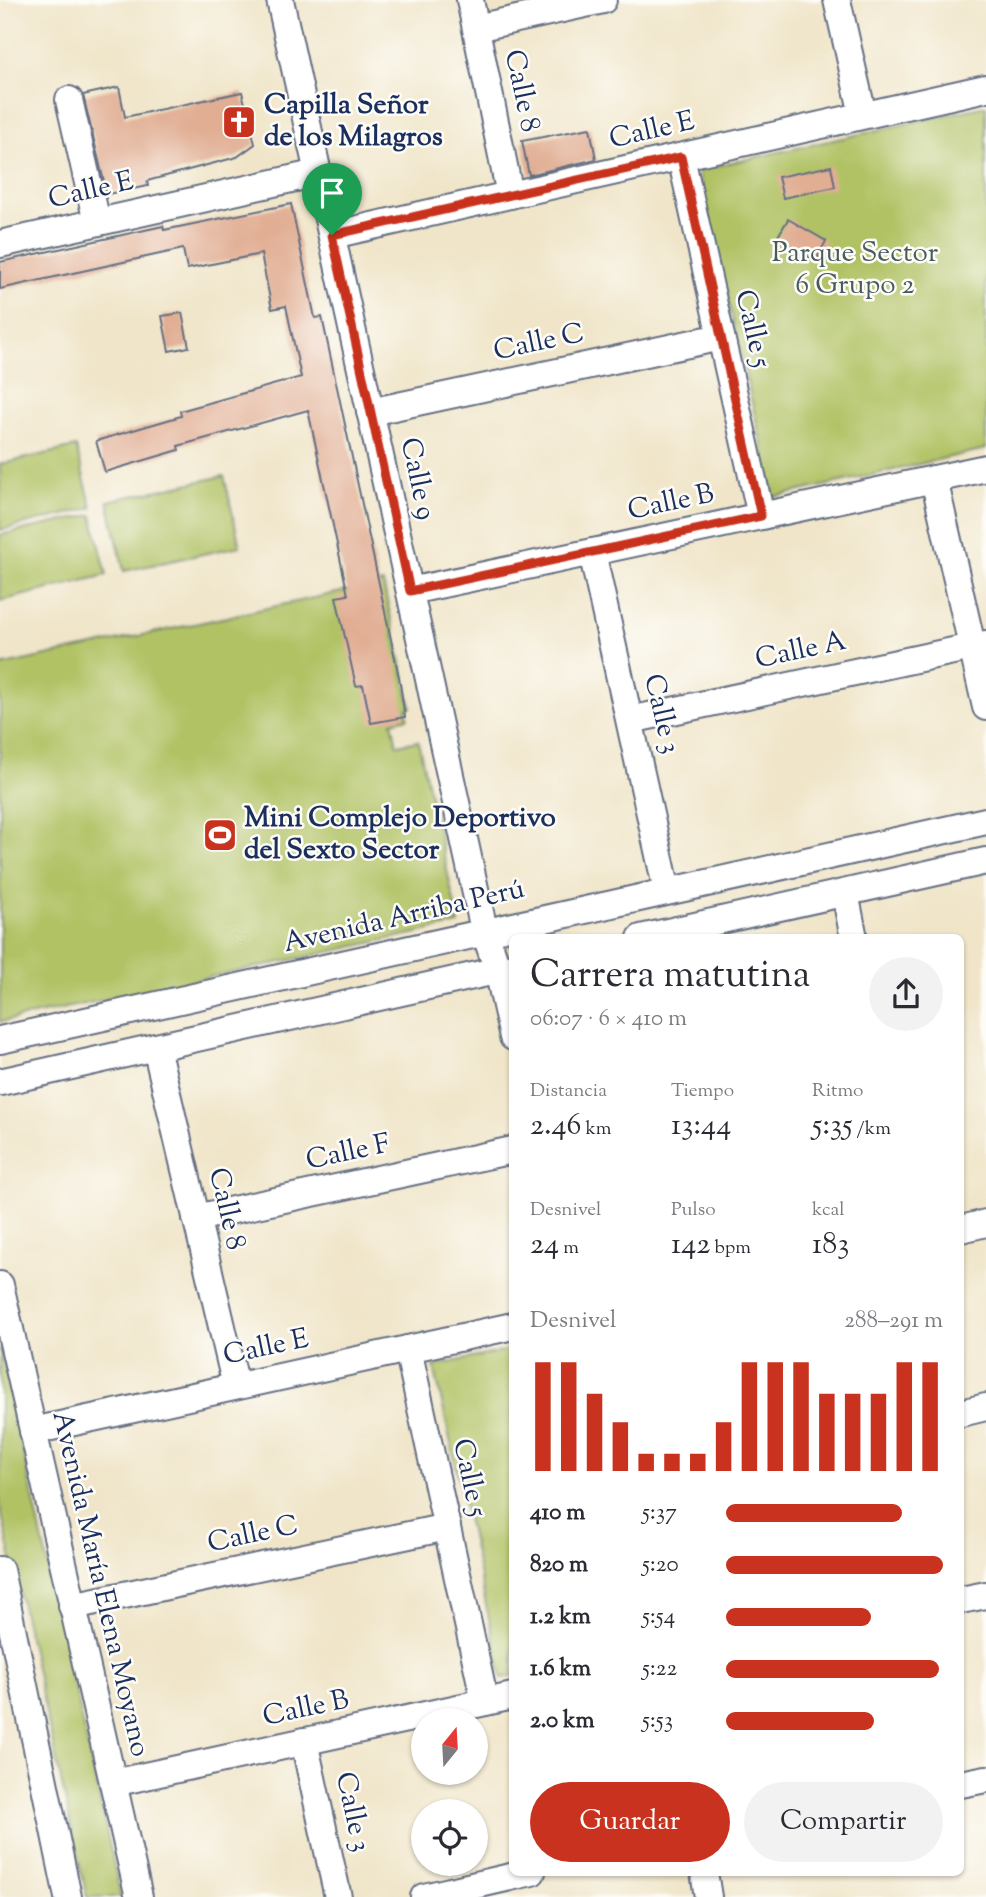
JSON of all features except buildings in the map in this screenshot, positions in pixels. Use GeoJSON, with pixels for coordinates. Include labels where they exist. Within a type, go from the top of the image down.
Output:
{"type":"FeatureCollection","features":[{"type":"Feature","properties":{"kind":"street","name":"Calle 9"},"geometry":{"type":"LineString","coordinates":[[280,0],[484,930],[505,968],[509,1002]]}},
{"type":"Feature","properties":{"kind":"street","name":"Calle 8"},"geometry":{"type":"LineString","coordinates":[[470,0],[510,195]]}},
{"type":"Feature","properties":{"kind":"street"},"geometry":{"type":"LineString","coordinates":[[476,28],[603,0]]}},
{"type":"Feature","properties":{"kind":"street"},"geometry":{"type":"LineString","coordinates":[[837,0],[863,116]]}},
{"type":"Feature","properties":{"kind":"street","name":"Calle E"},"geometry":{"type":"LineString","coordinates":[[332,235],[986,88]]}},
{"type":"Feature","properties":{"kind":"street"},"geometry":{"type":"LineString","coordinates":[[69,100],[97,222]]}},
{"type":"Feature","properties":{"kind":"street","name":"Calle 5"},"geometry":{"type":"LineString","coordinates":[[681,157],[761,516]]}},
{"type":"Feature","properties":{"kind":"street","name":"Calle E"},"geometry":{"type":"LineString","coordinates":[[0,244],[318,173]]}},
{"type":"Feature","properties":{"kind":"street","name":"Calle C"},"geometry":{"type":"LineString","coordinates":[[370,412],[721,337]]}},
{"type":"Feature","properties":{"kind":"street","name":"Calle B"},"geometry":{"type":"LineString","coordinates":[[410,591],[986,468]]}},
{"type":"Feature","properties":{"kind":"street"},"geometry":{"type":"LineString","coordinates":[[934,479],[979,646],[986,707]]}},
{"type":"Feature","properties":{"kind":"street","name":"Calle 3"},"geometry":{"type":"LineString","coordinates":[[593,552],[667,891]]}},
{"type":"Feature","properties":{"kind":"street","name":"Calle A"},"geometry":{"type":"LineString","coordinates":[[629,720],[979,646]]}},
{"type":"Feature","properties":{"kind":"street","name":"Avenida Arriba Perú"},"geometry":{"type":"LineString","coordinates":[[0,1040],[484,930],[986,821]]}},
{"type":"Feature","properties":{"kind":"street"},"geometry":{"type":"LineString","coordinates":[[659,934],[986,861]]}},
{"type":"Feature","properties":{"kind":"street"},"geometry":{"type":"LineString","coordinates":[[845,893],[853,934]]}},
{"type":"Feature","properties":{"kind":"street"},"geometry":{"type":"LineString","coordinates":[[0,1082],[505,968]]}},
{"type":"Feature","properties":{"kind":"street","name":"Calle 8"},"geometry":{"type":"LineString","coordinates":[[156,1047],[236,1386]]}},
{"type":"Feature","properties":{"kind":"street","name":"Calle F"},"geometry":{"type":"LineString","coordinates":[[196,1218],[509,1151]]}},
{"type":"Feature","properties":{"kind":"street"},"geometry":{"type":"LineString","coordinates":[[964,1227],[986,1223]]}},
{"type":"Feature","properties":{"kind":"street","name":"Avenida María Elena Moyano"},"geometry":{"type":"LineString","coordinates":[[0,1285],[139,1897]]}},
{"type":"Feature","properties":{"kind":"street","name":"Calle E"},"geometry":{"type":"LineString","coordinates":[[33,1431],[509,1327]]}},
{"type":"Feature","properties":{"kind":"street","name":"Calle 5"},"geometry":{"type":"LineString","coordinates":[[408,1349],[485,1702]]}},
{"type":"Feature","properties":{"kind":"street"},"geometry":{"type":"LineString","coordinates":[[964,1412],[986,1407]]}},
{"type":"Feature","properties":{"kind":"street","name":"Calle C"},"geometry":{"type":"LineString","coordinates":[[72,1606],[447,1527]]}},
{"type":"Feature","properties":{"kind":"street"},"geometry":{"type":"LineString","coordinates":[[0,1570],[5,1619],[68,1897]]}},
{"type":"Feature","properties":{"kind":"street"},"geometry":{"type":"LineString","coordinates":[[964,1599],[986,1595]]}},
{"type":"Feature","properties":{"kind":"street","name":"Calle B"},"geometry":{"type":"LineString","coordinates":[[113,1783],[509,1697]]}},
{"type":"Feature","properties":{"kind":"street","name":"Calle 3"},"geometry":{"type":"LineString","coordinates":[[304,1741],[338,1897]]}},
{"type":"Feature","properties":{"kind":"street"},"geometry":{"type":"LineString","coordinates":[[964,1783],[986,1779]]}},
{"type":"Feature","properties":{"kind":"street"},"geometry":{"type":"LineString","coordinates":[[424,1897],[515,1876]]}},
{"type":"Feature","properties":{"kind":"street"},"geometry":{"type":"LineString","coordinates":[[705,1876],[708,1897]]}},
{"type":"Feature","properties":{"kind":"green space","name":"Parque Sector 6 Grupo 2"},"geometry":{"type":"Polygon","coordinates":[[[986,106],[986,449],[774,497],[698,170],[986,106]]]}},
{"type":"Feature","properties":{"kind":"green space"},"geometry":{"type":"Polygon","coordinates":[[[76,447],[92,508],[0,530],[0,464],[76,447]]]}},
{"type":"Feature","properties":{"kind":"green space"},"geometry":{"type":"Polygon","coordinates":[[[224,476],[240,546],[124,571],[108,501],[224,476]]]}},
{"type":"Feature","properties":{"kind":"green space"},"geometry":{"type":"Polygon","coordinates":[[[92,515],[107,575],[0,601],[0,535],[92,515]]]}},
{"type":"Feature","properties":{"kind":"green space","name":"Mini Complejo Deportivo del Sexto Sector"},"geometry":{"type":"Polygon","coordinates":[[[383,583],[411,707],[406,709],[408,718],[392,722],[397,745],[418,741],[459,924],[0,1022],[0,666],[383,583]]]}},
{"type":"Feature","properties":{"kind":"green space"},"geometry":{"type":"Polygon","coordinates":[[[0,1347],[121,1897],[87,1897],[0,1507],[0,1347]]]}},
{"type":"Feature","properties":{"kind":"green space"},"geometry":{"type":"Polygon","coordinates":[[[509,1350],[509,1677],[502,1678],[434,1366],[509,1350]]]}},
{"type":"Feature","properties":{"kind":"place","name":"Capilla Señor de los Milagros"},"geometry":{"type":"Point","coordinates":[239,122]}},
{"type":"Feature","properties":{"kind":"place","name":"Mini Complejo Deportivo del Sexto Sector"},"geometry":{"type":"Point","coordinates":[220,835]}},
{"type":"Feature","properties":{"kind":"route"},"geometry":{"type":"LineString","coordinates":[[681,157],[761,516],[410,591],[332,235],[681,157]]}}]}
